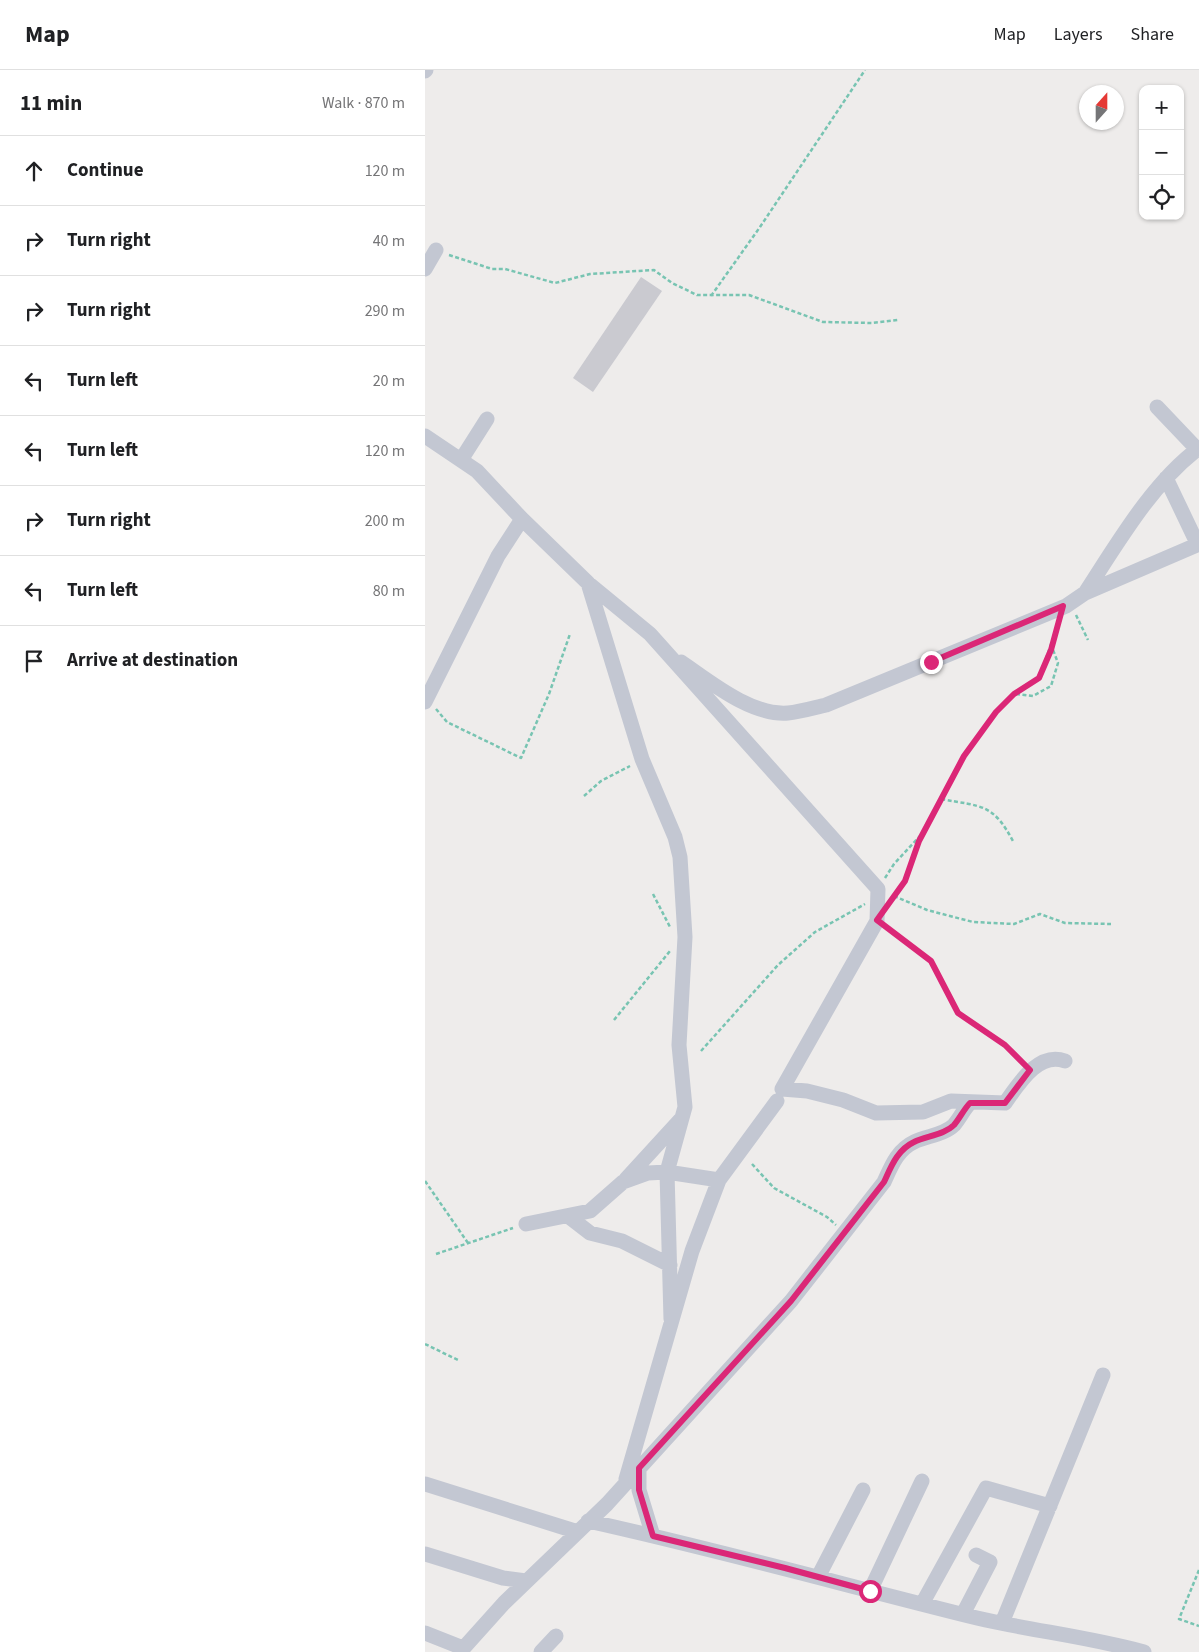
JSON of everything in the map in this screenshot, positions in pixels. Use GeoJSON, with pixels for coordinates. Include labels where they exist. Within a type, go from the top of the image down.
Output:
{"type":"FeatureCollection","features":[{"type":"Feature","properties":{"kind":"street"},"geometry":{"type":"LineString","coordinates":[[1085,593],[1120,540],[1176,465],[1198,448],[1157,407]]}},
{"type":"Feature","properties":{"kind":"street"},"geometry":{"type":"LineString","coordinates":[[461,460],[487,419]]}},
{"type":"Feature","properties":{"kind":"street"},"geometry":{"type":"LineString","coordinates":[[425,436],[477,471],[522,519],[588,582],[650,634],[878,893],[877,920],[782,1089],[807,1091],[843,1100],[876,1113],[923,1112],[951,1101],[1005,1103],[1030,1070],[1052,1059],[1065,1060]]}},
{"type":"Feature","properties":{"kind":"street"},"geometry":{"type":"LineString","coordinates":[[663,650],[730,695],[757,708],[786,713],[826,705],[1067,605],[1085,593],[1198,545],[1166,478]]}},
{"type":"Feature","properties":{"kind":"street"},"geometry":{"type":"LineString","coordinates":[[426,700],[498,556],[522,519]]}},
{"type":"Feature","properties":{"kind":"street"},"geometry":{"type":"LineString","coordinates":[[588,582],[642,759],[675,837],[681,857],[679,1045],[685,1107],[667,1172],[671,1319]]}},
{"type":"Feature","properties":{"kind":"street"},"geometry":{"type":"LineString","coordinates":[[625,1483],[671,1319],[692,1252],[719,1180],[777,1101]]}},
{"type":"Feature","properties":{"kind":"street"},"geometry":{"type":"LineString","coordinates":[[425,1633],[461,1650],[625,1483],[791,1301],[884,1182],[893,1162],[902,1150],[914,1142],[953,1126],[970,1103]]}},
{"type":"Feature","properties":{"kind":"street"},"geometry":{"type":"LineString","coordinates":[[526,1224],[590,1211],[623,1182],[681,1119]]}},
{"type":"Feature","properties":{"kind":"street"},"geometry":{"type":"LineString","coordinates":[[623,1182],[648,1173],[667,1172],[719,1180]]}},
{"type":"Feature","properties":{"kind":"street"},"geometry":{"type":"LineString","coordinates":[[567,1216],[590,1233],[622,1241],[670,1264]]}},
{"type":"Feature","properties":{"kind":"street"},"geometry":{"type":"LineString","coordinates":[[1002,1623],[1103,1375]]}},
{"type":"Feature","properties":{"kind":"street"},"geometry":{"type":"LineString","coordinates":[[639,1468],[639,1490],[653,1536]]}},
{"type":"Feature","properties":{"kind":"street"},"geometry":{"type":"LineString","coordinates":[[870,1591],[922,1481]]}},
{"type":"Feature","properties":{"kind":"street"},"geometry":{"type":"LineString","coordinates":[[425,1484],[583,1526],[653,1536],[963,1614],[1119,1645],[1144,1652]]}},
{"type":"Feature","properties":{"kind":"street"},"geometry":{"type":"LineString","coordinates":[[922,1604],[986,1488],[1050,1506]]}},
{"type":"Feature","properties":{"kind":"street"},"geometry":{"type":"LineString","coordinates":[[818,1577],[863,1490]]}},
{"type":"Feature","properties":{"kind":"street"},"geometry":{"type":"LineString","coordinates":[[425,1554],[503,1578],[527,1581]]}},
{"type":"Feature","properties":{"kind":"street"},"geometry":{"type":"LineString","coordinates":[[963,1614],[990,1562],[976,1555]]}},
{"type":"Feature","properties":{"kind":"street"},"geometry":{"type":"LineString","coordinates":[[541,1652],[556,1636]]}},
{"type":"Feature","properties":{"kind":"path"},"geometry":{"type":"LineString","coordinates":[[711,296],[760,227],[865,70]]}},
{"type":"Feature","properties":{"kind":"path"},"geometry":{"type":"LineString","coordinates":[[431,258],[453,254],[492,269],[505,269],[555,283],[590,274],[654,270],[672,284],[697,295],[749,295],[823,322],[872,323],[898,320]]}},
{"type":"Feature","properties":{"kind":"path"},"geometry":{"type":"LineString","coordinates":[[1067,605],[1088,640]]}},
{"type":"Feature","properties":{"kind":"path"},"geometry":{"type":"LineString","coordinates":[[1030,1070],[1005,1045],[958,1013],[931,961],[877,920],[905,881],[923,833],[964,756],[996,712],[1014,694],[1039,678],[1067,605]]}},
{"type":"Feature","properties":{"kind":"path"},"geometry":{"type":"LineString","coordinates":[[426,700],[447,722],[521,758],[549,694],[569,634]]}},
{"type":"Feature","properties":{"kind":"path"},"geometry":{"type":"LineString","coordinates":[[1014,694],[1033,696],[1051,686],[1058,663],[1052,647]]}},
{"type":"Feature","properties":{"kind":"path"},"geometry":{"type":"LineString","coordinates":[[584,796],[601,781],[642,759]]}},
{"type":"Feature","properties":{"kind":"path"},"geometry":{"type":"LineString","coordinates":[[941,799],[986,807],[1002,821],[1014,843]]}},
{"type":"Feature","properties":{"kind":"path"},"geometry":{"type":"LineString","coordinates":[[701,1051],[778,965],[815,932],[878,893],[894,864],[923,833]]}},
{"type":"Feature","properties":{"kind":"path"},"geometry":{"type":"LineString","coordinates":[[614,1020],[679,933],[653,894]]}},
{"type":"Feature","properties":{"kind":"path"},"geometry":{"type":"LineString","coordinates":[[894,896],[927,910],[973,922],[1013,924],[1040,914],[1065,923],[1111,924]]}},
{"type":"Feature","properties":{"kind":"path"},"geometry":{"type":"LineString","coordinates":[[752,1164],[775,1188],[827,1217],[844,1233]]}},
{"type":"Feature","properties":{"kind":"path"},"geometry":{"type":"LineString","coordinates":[[425,1181],[468,1243]]}},
{"type":"Feature","properties":{"kind":"path"},"geometry":{"type":"LineString","coordinates":[[436,1254],[526,1224]]}},
{"type":"Feature","properties":{"kind":"path"},"geometry":{"type":"LineString","coordinates":[[425,1344],[460,1361]]}},
{"type":"Feature","properties":{"kind":"path"},"geometry":{"type":"LineString","coordinates":[[1199,1570],[1179,1619],[1199,1626]]}},
{"type":"Feature","properties":{"kind":"building"},"geometry":{"type":"Polygon","coordinates":[[[641,277],[662,291],[593,392],[573,378],[641,277]]]}},
{"type":"Feature","properties":{"kind":"route"},"geometry":{"type":"LineString","coordinates":[[870,1591],[653,1536],[639,1490],[639,1468],[791,1301],[884,1182],[893,1162],[902,1150],[914,1142],[953,1126],[970,1103],[1005,1103],[1030,1070],[1005,1045],[958,1013],[931,961],[877,920],[905,881],[919,841],[964,756],[996,712],[1014,694],[1039,678],[1051,650],[1063,606],[931,662]]}}]}
